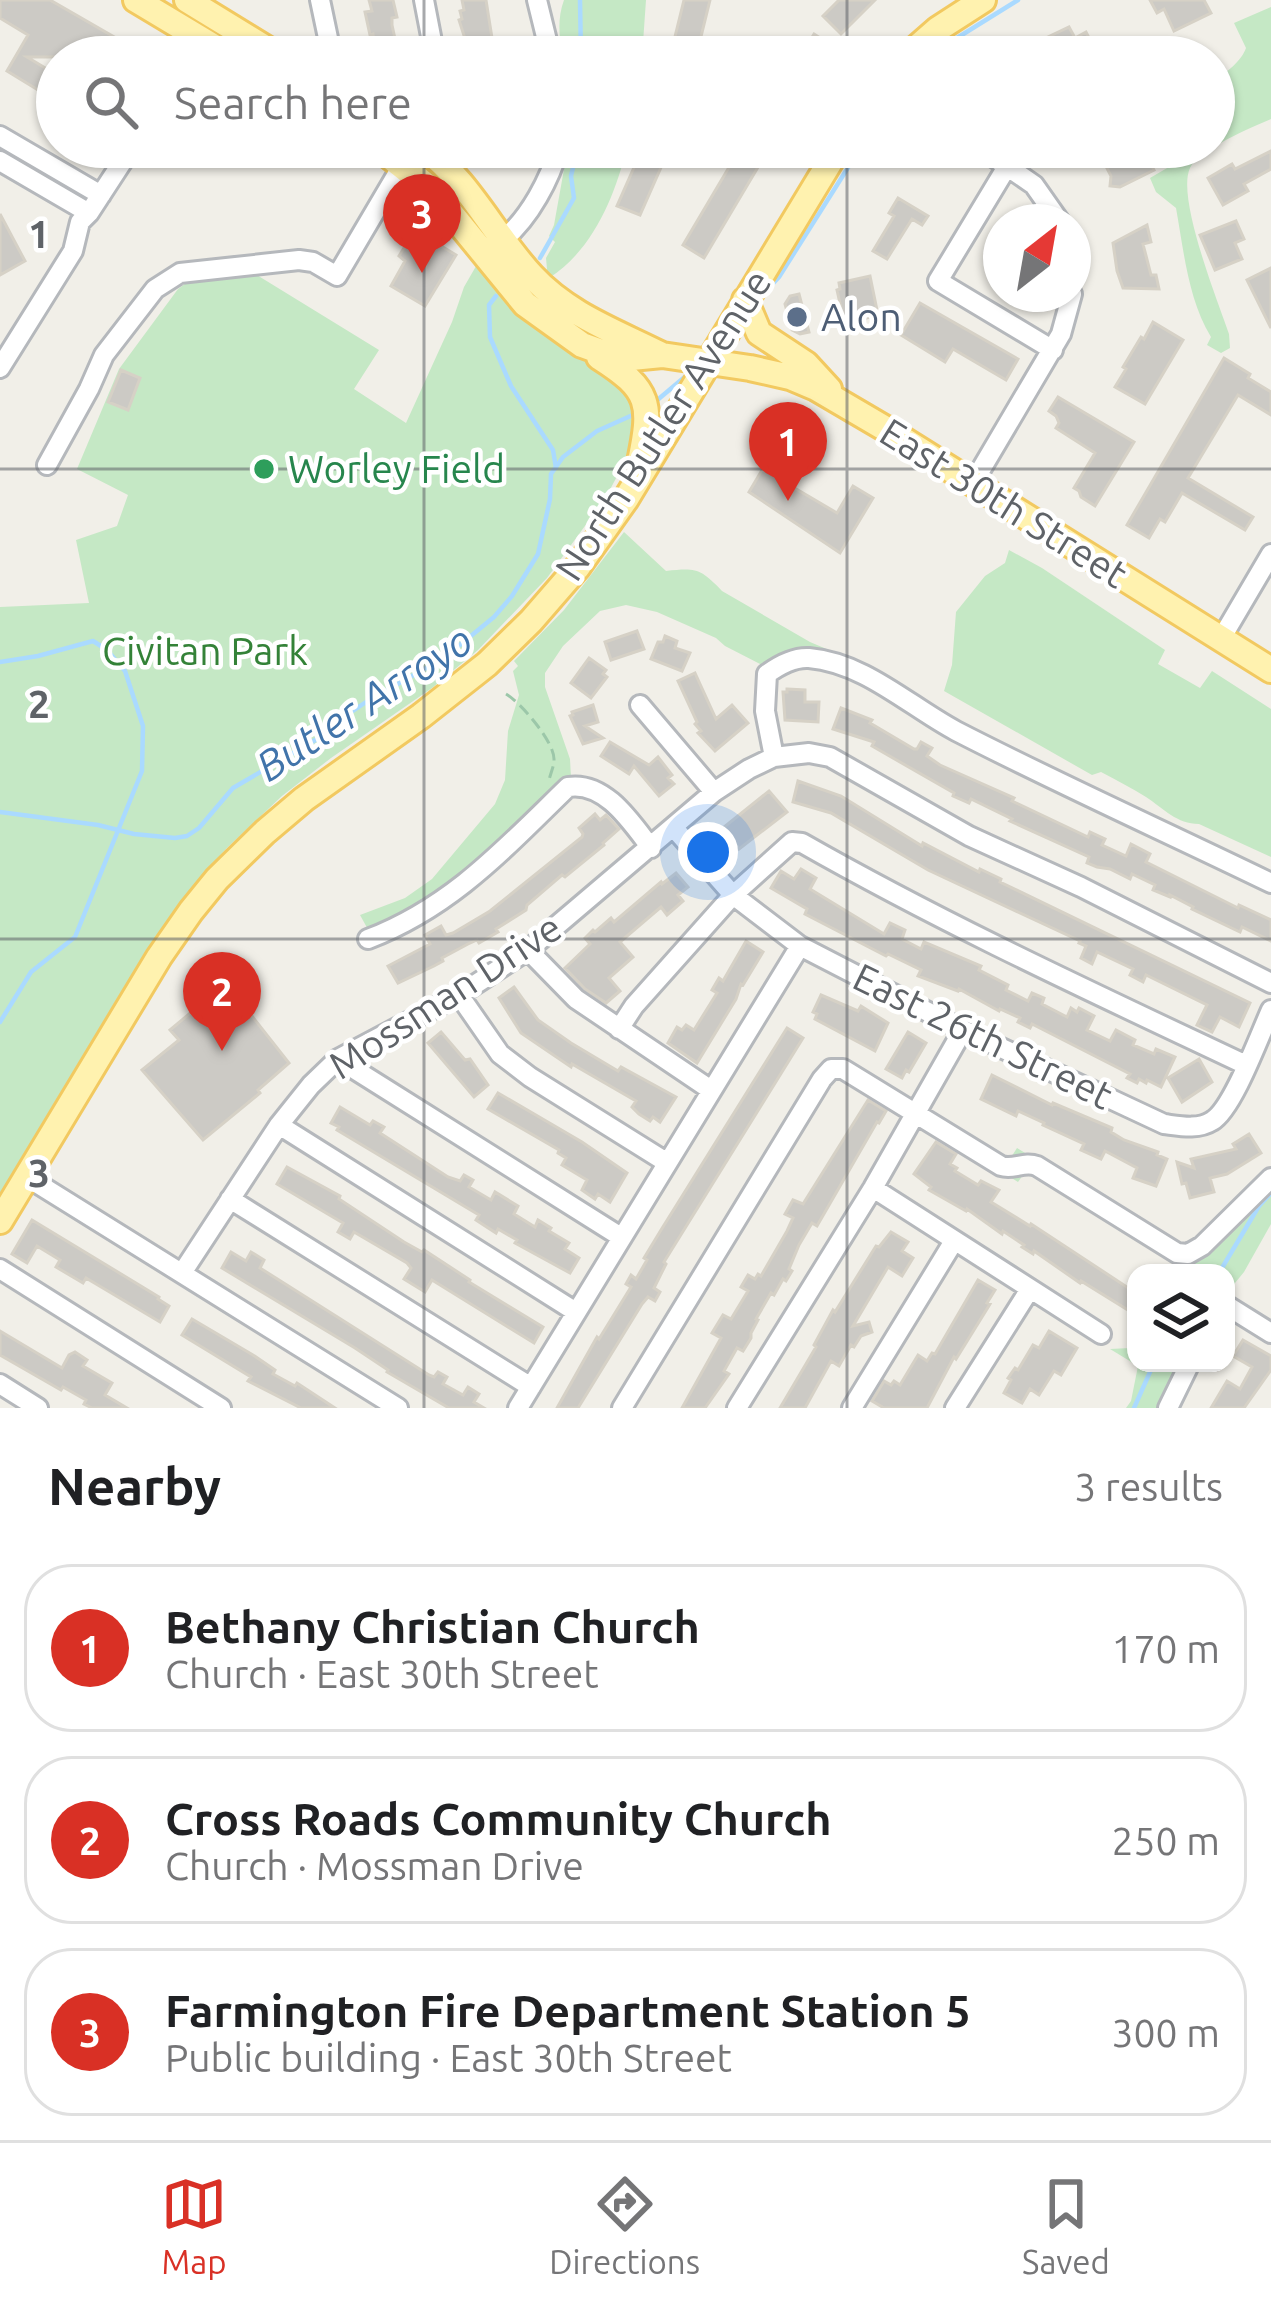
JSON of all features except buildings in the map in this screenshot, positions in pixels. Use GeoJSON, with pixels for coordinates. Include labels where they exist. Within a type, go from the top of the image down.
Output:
{"type":"FeatureCollection","features":[{"type":"Feature","properties":{"kind":"main road"},"geometry":{"type":"LineString","coordinates":[[136,0],[182,36]]}},
{"type":"Feature","properties":{"kind":"main road"},"geometry":{"type":"LineString","coordinates":[[930,36],[983,0]]}},
{"type":"Feature","properties":{"kind":"main road"},"geometry":{"type":"LineString","coordinates":[[194,2],[247,36]]}},
{"type":"Feature","properties":{"kind":"main road","name":"East 30th Street"},"geometry":{"type":"LineString","coordinates":[[416,168],[525,304],[582,346],[621,359],[662,355],[774,373],[816,388],[1271,670]]}},
{"type":"Feature","properties":{"kind":"main road"},"geometry":{"type":"LineString","coordinates":[[444,168],[470,193],[531,274],[574,312],[662,355]]}},
{"type":"Feature","properties":{"kind":"main road","name":"North Butler Avenue"},"geometry":{"type":"LineString","coordinates":[[0,1221],[160,957],[204,895],[284,815],[457,689],[510,642],[577,568],[612,520],[826,168]]}},
{"type":"Feature","properties":{"kind":"main road"},"geometry":{"type":"LineString","coordinates":[[745,300],[759,333],[806,364],[839,400]]}},
{"type":"Feature","properties":{"kind":"main road"},"geometry":{"type":"LineString","coordinates":[[582,346],[633,382],[646,407],[649,419],[637,478]]}},
{"type":"Feature","properties":{"kind":"street"},"geometry":{"type":"LineString","coordinates":[[320,0],[328,36]]}},
{"type":"Feature","properties":{"kind":"street"},"geometry":{"type":"LineString","coordinates":[[424,0],[432,36]]}},
{"type":"Feature","properties":{"kind":"street"},"geometry":{"type":"LineString","coordinates":[[537,0],[546,36]]}},
{"type":"Feature","properties":{"kind":"street"},"geometry":{"type":"LineString","coordinates":[[0,136],[36,157]]}},
{"type":"Feature","properties":{"kind":"street"},"geometry":{"type":"LineString","coordinates":[[0,161],[89,213]]}},
{"type":"Feature","properties":{"kind":"street"},"geometry":{"type":"LineString","coordinates":[[55,168],[101,195]]}},
{"type":"Feature","properties":{"kind":"street"},"geometry":{"type":"LineString","coordinates":[[0,368],[73,251],[80,222],[118,168]]}},
{"type":"Feature","properties":{"kind":"street"},"geometry":{"type":"LineString","coordinates":[[47,465],[104,355],[155,289],[180,273],[299,260],[337,276],[401,168]]}},
{"type":"Feature","properties":{"kind":"street"},"geometry":{"type":"LineString","coordinates":[[504,239],[526,215],[551,168]]}},
{"type":"Feature","properties":{"kind":"street"},"geometry":{"type":"LineString","coordinates":[[1009,168],[938,281],[1053,350]]}},
{"type":"Feature","properties":{"kind":"street"},"geometry":{"type":"LineString","coordinates":[[1011,168],[1034,185],[1047,204]]}},
{"type":"Feature","properties":{"kind":"street"},"geometry":{"type":"LineString","coordinates":[[973,483],[1053,350],[1069,312]]}},
{"type":"Feature","properties":{"kind":"street"},"geometry":{"type":"LineString","coordinates":[[1221,639],[1271,554]]}},
{"type":"Feature","properties":{"kind":"street"},"geometry":{"type":"LineString","coordinates":[[1271,883],[952,728],[886,686],[849,669],[806,657],[767,674],[765,711],[774,757],[809,753],[830,757],[969,836],[1271,983]]}},
{"type":"Feature","properties":{"kind":"street"},"geometry":{"type":"LineString","coordinates":[[640,705],[714,792]]}},
{"type":"Feature","properties":{"kind":"street","name":"Mossman Drive"},"geometry":{"type":"LineString","coordinates":[[182,1273],[279,1125],[338,1059],[459,995],[528,950],[714,792],[774,757]]}},
{"type":"Feature","properties":{"kind":"street"},"geometry":{"type":"LineString","coordinates":[[368,939],[398,928],[459,890],[568,787],[579,785],[602,795],[650,848]]}},
{"type":"Feature","properties":{"kind":"street","name":"East 26th Street"},"geometry":{"type":"LineString","coordinates":[[674,828],[734,895],[800,946],[963,1030],[1164,1124],[1188,1128],[1211,1122],[1227,1107],[1271,1010]]}},
{"type":"Feature","properties":{"kind":"street"},"geometry":{"type":"LineString","coordinates":[[619,1029],[734,895],[792,842],[802,843],[989,944],[1246,1065]]}},
{"type":"Feature","properties":{"kind":"street"},"geometry":{"type":"LineString","coordinates":[[518,1408],[800,946]]}},
{"type":"Feature","properties":{"kind":"street"},"geometry":{"type":"LineString","coordinates":[[528,950],[576,999],[711,1090]]}},
{"type":"Feature","properties":{"kind":"street"},"geometry":{"type":"LineString","coordinates":[[459,995],[500,1054],[666,1162]]}},
{"type":"Feature","properties":{"kind":"street"},"geometry":{"type":"LineString","coordinates":[[736,1408],[873,1188],[963,1030]]}},
{"type":"Feature","properties":{"kind":"street"},"geometry":{"type":"LineString","coordinates":[[338,1059],[621,1237]]}},
{"type":"Feature","properties":{"kind":"street"},"geometry":{"type":"LineString","coordinates":[[622,1408],[831,1069],[843,1069],[1001,1166],[1037,1166],[1177,1253],[1188,1254],[1202,1246],[1271,1178]]}},
{"type":"Feature","properties":{"kind":"street"},"geometry":{"type":"LineString","coordinates":[[279,1125],[576,1312]]}},
{"type":"Feature","properties":{"kind":"street"},"geometry":{"type":"LineString","coordinates":[[27,1177],[398,1408]]}},
{"type":"Feature","properties":{"kind":"street"},"geometry":{"type":"LineString","coordinates":[[873,1188],[1101,1334]]}},
{"type":"Feature","properties":{"kind":"street"},"geometry":{"type":"LineString","coordinates":[[230,1199],[531,1387]]}},
{"type":"Feature","properties":{"kind":"street"},"geometry":{"type":"LineString","coordinates":[[852,1408],[954,1240]]}},
{"type":"Feature","properties":{"kind":"street"},"geometry":{"type":"LineString","coordinates":[[0,1269],[221,1408]]}},
{"type":"Feature","properties":{"kind":"street"},"geometry":{"type":"LineString","coordinates":[[956,1408],[1030,1289]]}},
{"type":"Feature","properties":{"kind":"street"},"geometry":{"type":"LineString","coordinates":[[1235,1311],[1271,1333]]}},
{"type":"Feature","properties":{"kind":"street"},"geometry":{"type":"LineString","coordinates":[[1168,1408],[1186,1372]]}},
{"type":"Feature","properties":{"kind":"street"},"geometry":{"type":"LineString","coordinates":[[0,1384],[38,1408]]}},
{"type":"Feature","properties":{"kind":"path"},"geometry":{"type":"LineString","coordinates":[[506,694],[520,702],[552,750],[548,785],[555,799]]}},
{"type":"Feature","properties":{"kind":"green space"},"geometry":{"type":"Polygon","coordinates":[[[564,0],[646,0],[643,36],[560,36],[564,0]]]}},
{"type":"Feature","properties":{"kind":"green space"},"geometry":{"type":"Polygon","coordinates":[[[1271,7],[1271,119],[1235,135],[1235,64],[1246,48],[1234,23],[1271,7]]]}},
{"type":"Feature","properties":{"kind":"green space"},"geometry":{"type":"Polygon","coordinates":[[[564,168],[621,168],[590,237],[549,278],[544,273],[555,242],[549,236],[564,168]]]}},
{"type":"Feature","properties":{"kind":"green space"},"geometry":{"type":"Polygon","coordinates":[[[1167,168],[1190,168],[1189,202],[1200,250],[1229,334],[1230,348],[1221,353],[1207,345],[1211,337],[1192,291],[1176,208],[1156,192],[1150,178],[1167,168]]]}},
{"type":"Feature","properties":{"kind":"green space","name":"Civitan Park"},"geometry":{"type":"Polygon","coordinates":[[[479,261],[636,396],[638,437],[606,497],[547,578],[478,650],[282,796],[202,876],[150,947],[0,1199],[0,607],[89,603],[76,540],[117,526],[128,495],[77,469],[119,369],[178,289],[189,281],[252,272],[379,350],[354,389],[406,423],[479,261]]]}},
{"type":"Feature","properties":{"kind":"green space"},"geometry":{"type":"Polygon","coordinates":[[[624,532],[666,571],[703,574],[722,591],[843,656],[841,671],[762,665],[657,612],[626,605],[600,611],[563,646],[545,673],[571,778],[538,802],[508,839],[456,886],[370,933],[360,915],[405,898],[432,879],[495,804],[505,780],[508,731],[519,695],[514,661],[564,610],[624,532]]]}},
{"type":"Feature","properties":{"kind":"green space"},"geometry":{"type":"Polygon","coordinates":[[[1009,550],[1165,650],[1158,664],[1200,688],[1212,671],[1271,709],[1271,857],[1199,824],[1177,819],[1124,784],[1101,772],[1092,775],[944,691],[952,665],[956,612],[985,576],[1005,563],[1009,550]]]}},
{"type":"Feature","properties":{"kind":"green space"},"geometry":{"type":"Polygon","coordinates":[[[928,1126],[1008,1162],[1017,1148],[1178,1247],[1192,1246],[1231,1203],[1271,1171],[1271,1224],[1235,1283],[1235,1264],[1182,1264],[1028,1168],[1018,1182],[928,1126]]]}},
{"type":"Feature","properties":{"kind":"green space"},"geometry":{"type":"Polygon","coordinates":[[[1127,1348],[1127,1359],[1110,1349],[1127,1348]]]}},
{"type":"Feature","properties":{"kind":"green space"},"geometry":{"type":"Polygon","coordinates":[[[1137,1372],[1175,1372],[1157,1408],[1126,1408],[1137,1372]]]}},
{"type":"Feature","properties":{"kind":"waterway"},"geometry":{"type":"LineString","coordinates":[[580,0],[581,36]]}},
{"type":"Feature","properties":{"kind":"waterway","name":"Butler Arroyo"},"geometry":{"type":"LineString","coordinates":[[960,36],[1018,0]]}},
{"type":"Feature","properties":{"kind":"waterway"},"geometry":{"type":"LineString","coordinates":[[540,258],[574,198],[573,168]]}},
{"type":"Feature","properties":{"kind":"waterway","name":"Butler Arroyo"},"geometry":{"type":"LineString","coordinates":[[765,292],[848,168]]}},
{"type":"Feature","properties":{"kind":"waterway"},"geometry":{"type":"LineString","coordinates":[[496,296],[489,305],[490,337],[511,386],[553,450],[556,468]]}},
{"type":"Feature","properties":{"kind":"waterway","name":"Butler Arroyo"},"geometry":{"type":"LineString","coordinates":[[655,402],[687,375]]}},
{"type":"Feature","properties":{"kind":"waterway","name":"Butler Arroyo"},"geometry":{"type":"LineString","coordinates":[[0,812],[134,834],[187,836],[233,788],[444,658],[494,617],[538,554],[551,474],[563,457],[597,431],[635,414]]}},
{"type":"Feature","properties":{"kind":"waterway"},"geometry":{"type":"LineString","coordinates":[[0,662],[93,641],[125,671],[143,726],[142,771],[75,937],[31,972],[0,1022]]}},
{"type":"Feature","properties":{"kind":"waterway"},"geometry":{"type":"LineString","coordinates":[[1224,1264],[1271,1193]]}},
{"type":"Feature","properties":{"kind":"waterway"},"geometry":{"type":"LineString","coordinates":[[1134,1408],[1150,1372]]}},
{"type":"Feature","properties":{"kind":"place","name":"Farmington Fire Department Station 5"},"geometry":{"type":"Point","coordinates":[422,273]}},
{"type":"Feature","properties":{"kind":"place","name":"Alon"},"geometry":{"type":"Point","coordinates":[797,317]}},
{"type":"Feature","properties":{"kind":"place","name":"Worley Field"},"geometry":{"type":"Point","coordinates":[264,469]}},
{"type":"Feature","properties":{"kind":"place","name":"Bethany Christian Church"},"geometry":{"type":"Point","coordinates":[788,501]}},
{"type":"Feature","properties":{"kind":"place","name":"Cross Roads Community Church"},"geometry":{"type":"Point","coordinates":[222,1051]}}]}
